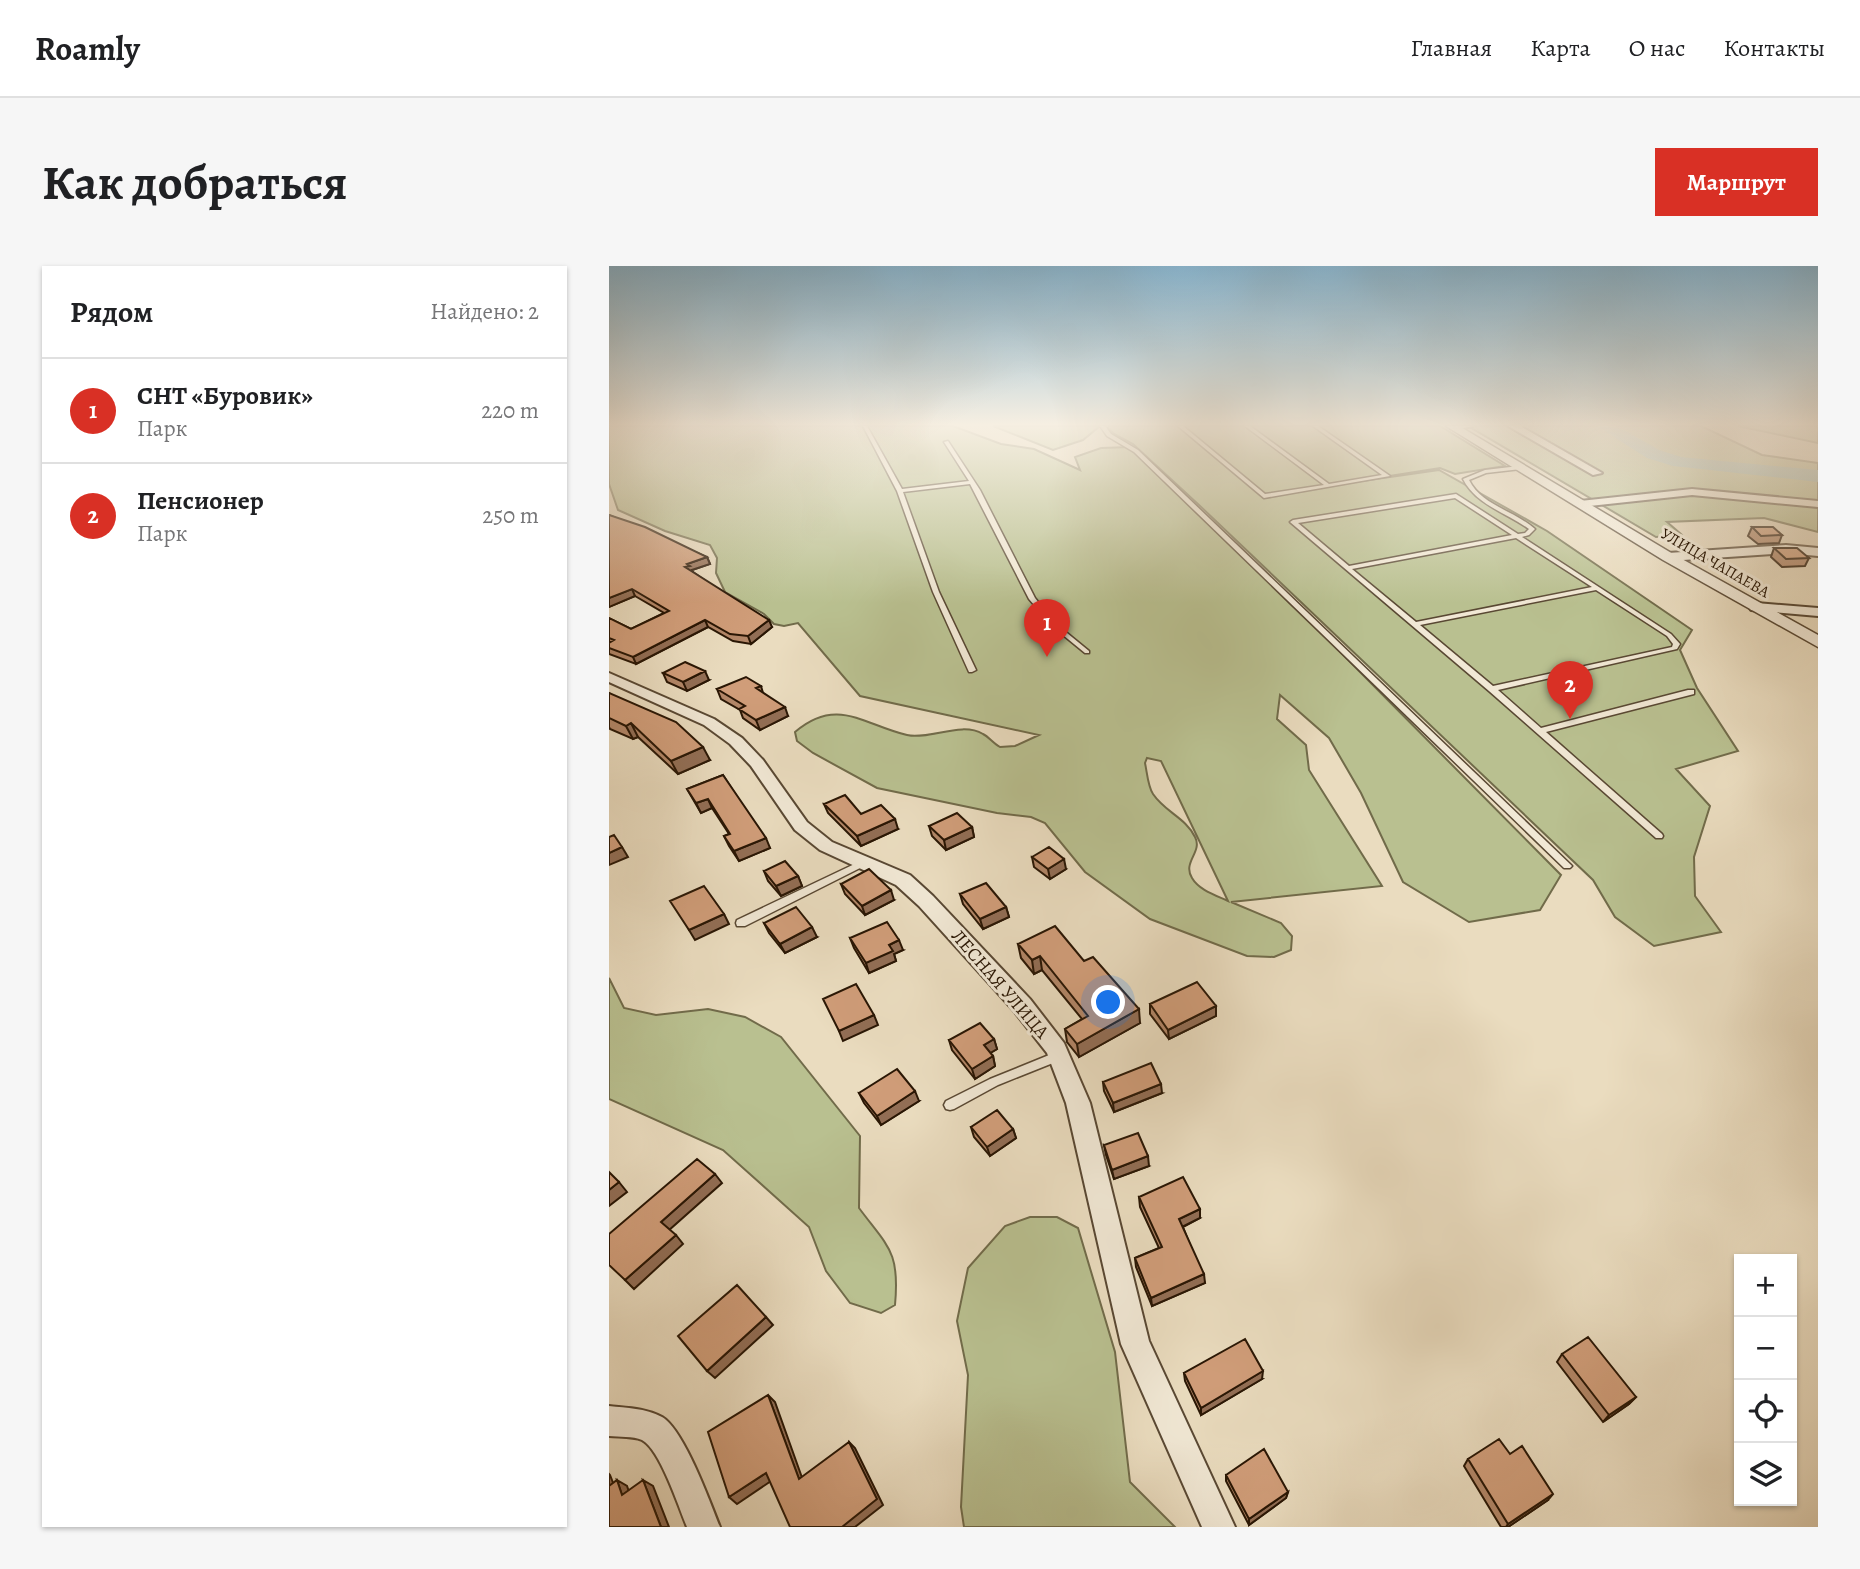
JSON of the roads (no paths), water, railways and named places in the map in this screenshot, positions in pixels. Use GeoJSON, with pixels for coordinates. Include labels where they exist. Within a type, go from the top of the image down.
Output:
{"type":"FeatureCollection","features":[{"type":"Feature","properties":{"kind":"street","name":"УЛИЦА ЧАПАЕВА"},"geometry":{"type":"LineString","coordinates":[[1548,485],[1818,642]]}},
{"type":"Feature","properties":{"kind":"street"},"geometry":{"type":"LineString","coordinates":[[1580,504],[1692,492],[1818,504]]}},
{"type":"Feature","properties":{"kind":"street"},"geometry":{"type":"LineString","coordinates":[[1668,557],[1786,549],[1818,552]]}},
{"type":"Feature","properties":{"kind":"street"},"geometry":{"type":"LineString","coordinates":[[1756,607],[1814,612]]}},
{"type":"Feature","properties":{"kind":"street"},"geometry":{"type":"LineString","coordinates":[[1800,632],[1814,612]]}},
{"type":"Feature","properties":{"kind":"street","name":"ЛЕСНАЯ УЛИЦА"},"geometry":{"type":"LineString","coordinates":[[609,677],[709,722],[736,741],[757,763],[801,826],[826,846],[902,880],[926,901],[1022,1005],[1059,1056],[1078,1103],[1135,1344],[1219,1527]]}},
{"type":"Feature","properties":{"kind":"street"},"geometry":{"type":"LineString","coordinates":[[609,1421],[644,1424],[657,1431],[667,1446],[704,1527]]}},
{"type":"Feature","properties":{"kind":"lane"},"geometry":{"type":"LineString","coordinates":[[898,485],[936,592],[972,670]]}},
{"type":"Feature","properties":{"kind":"lane"},"geometry":{"type":"LineString","coordinates":[[901,491],[950,485]]}},
{"type":"Feature","properties":{"kind":"lane"},"geometry":{"type":"LineString","coordinates":[[973,485],[1032,599],[1054,625],[1087,652]]}},
{"type":"Feature","properties":{"kind":"lane"},"geometry":{"type":"LineString","coordinates":[[1171,485],[1567,866]]}},
{"type":"Feature","properties":{"kind":"lane"},"geometry":{"type":"LineString","coordinates":[[1251,485],[1264,496],[1336,485]]}},
{"type":"Feature","properties":{"kind":"lane"},"geometry":{"type":"LineString","coordinates":[[1347,568],[1520,537],[1532,529],[1472,491],[1469,485]]}},
{"type":"Feature","properties":{"kind":"lane"},"geometry":{"type":"LineString","coordinates":[[1492,689],[1675,648],[1677,644],[1669,635],[1456,496],[1293,522],[1492,689],[1659,836]]}},
{"type":"Feature","properties":{"kind":"lane"},"geometry":{"type":"LineString","coordinates":[[1414,624],[1598,588]]}},
{"type":"Feature","properties":{"kind":"lane"},"geometry":{"type":"LineString","coordinates":[[1540,731],[1691,692]]}},
{"type":"Feature","properties":{"kind":"lane"},"geometry":{"type":"LineString","coordinates":[[741,923],[863,863]]}},
{"type":"Feature","properties":{"kind":"lane"},"geometry":{"type":"LineString","coordinates":[[950,1105],[994,1082],[1059,1056]]}},
{"type":"Feature","properties":{"kind":"place","name":"СНТ «Буровик»"},"geometry":{"type":"Point","coordinates":[1047,657]}},
{"type":"Feature","properties":{"kind":"place","name":"Пенсионер"},"geometry":{"type":"Point","coordinates":[1570,719]}}]}
